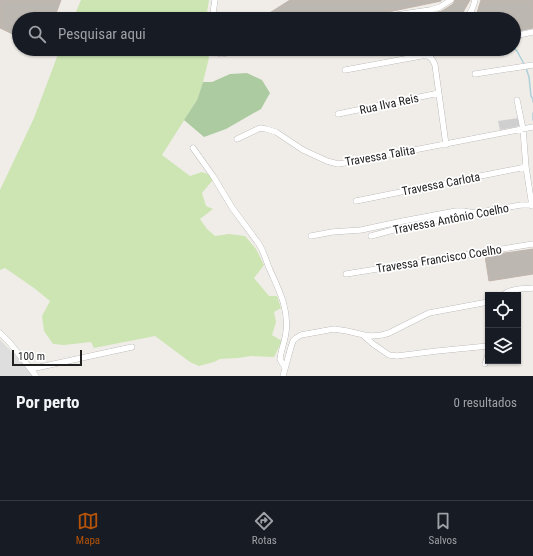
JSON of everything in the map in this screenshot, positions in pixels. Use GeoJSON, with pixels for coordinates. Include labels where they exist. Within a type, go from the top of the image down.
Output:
{"type":"FeatureCollection","features":[{"type":"Feature","properties":{"kind":"street"},"geometry":{"type":"LineString","coordinates":[[213,12],[215,0]]}},
{"type":"Feature","properties":{"kind":"street"},"geometry":{"type":"LineString","coordinates":[[416,12],[440,7],[451,0]]}},
{"type":"Feature","properties":{"kind":"street"},"geometry":{"type":"LineString","coordinates":[[471,12],[476,0]]}},
{"type":"Feature","properties":{"kind":"street"},"geometry":{"type":"LineString","coordinates":[[521,35],[533,32]]}},
{"type":"Feature","properties":{"kind":"street"},"geometry":{"type":"LineString","coordinates":[[345,70],[429,56],[435,65],[446,145]]}},
{"type":"Feature","properties":{"kind":"street"},"geometry":{"type":"LineString","coordinates":[[475,74],[528,66]]}},
{"type":"Feature","properties":{"kind":"street","name":"Rua Ilva Reis"},"geometry":{"type":"LineString","coordinates":[[338,114],[439,93]]}},
{"type":"Feature","properties":{"kind":"street","name":"Travessa Antônio Coelho"},"geometry":{"type":"LineString","coordinates":[[371,236],[418,221],[521,205],[532,206],[531,187],[526,168],[523,129],[517,100]]}},
{"type":"Feature","properties":{"kind":"street","name":"Travessa Talita"},"geometry":{"type":"LineString","coordinates":[[237,138],[260,128],[270,130],[276,132],[307,152],[338,164],[446,145],[533,127]]}},
{"type":"Feature","properties":{"kind":"street"},"geometry":{"type":"LineString","coordinates":[[193,148],[214,176],[233,209],[259,244],[279,290],[283,301],[286,323],[285,338],[280,359],[285,367]]}},
{"type":"Feature","properties":{"kind":"street","name":"Travessa Carlota"},"geometry":{"type":"LineString","coordinates":[[356,201],[526,168]]}},
{"type":"Feature","properties":{"kind":"street"},"geometry":{"type":"LineString","coordinates":[[311,236],[418,221]]}},
{"type":"Feature","properties":{"kind":"street","name":"Travessa Francisco Coelho"},"geometry":{"type":"LineString","coordinates":[[346,274],[533,244]]}},
{"type":"Feature","properties":{"kind":"street"},"geometry":{"type":"LineString","coordinates":[[507,292],[512,290],[533,288]]}},
{"type":"Feature","properties":{"kind":"street"},"geometry":{"type":"LineString","coordinates":[[283,376],[290,347],[293,341],[301,335],[334,330],[364,335],[382,336],[429,313],[485,303]]}},
{"type":"Feature","properties":{"kind":"street"},"geometry":{"type":"LineString","coordinates":[[0,333],[10,343],[36,376]]}},
{"type":"Feature","properties":{"kind":"street"},"geometry":{"type":"LineString","coordinates":[[364,335],[373,344],[389,355],[397,356],[485,346]]}},
{"type":"Feature","properties":{"kind":"street"},"geometry":{"type":"LineString","coordinates":[[31,369],[132,348]]}},
{"type":"Feature","properties":{"kind":"shaded area"},"geometry":{"type":"Polygon","coordinates":[[[519,118],[520,126],[500,130],[498,121],[519,118]]]}},
{"type":"Feature","properties":{"kind":"shaded area"},"geometry":{"type":"Polygon","coordinates":[[[0,340],[23,363],[33,376],[0,376],[0,340]]]}},
{"type":"Feature","properties":{"kind":"green space"},"geometry":{"type":"Polygon","coordinates":[[[81,0],[209,0],[207,12],[76,12],[81,0]]]}},
{"type":"Feature","properties":{"kind":"green space"},"geometry":{"type":"Polygon","coordinates":[[[57,56],[209,56],[203,82],[197,100],[162,155],[190,176],[202,172],[213,176],[212,181],[202,193],[206,206],[213,209],[200,219],[207,229],[215,236],[229,234],[245,236],[256,249],[264,265],[254,278],[269,296],[277,296],[281,308],[274,312],[276,322],[272,335],[282,341],[274,357],[251,356],[220,359],[199,366],[190,362],[155,336],[94,348],[91,342],[64,345],[53,344],[44,331],[42,316],[50,301],[5,268],[0,270],[0,190],[34,118],[57,56]]]}},
{"type":"Feature","properties":{"kind":"green space"},"geometry":{"type":"Polygon","coordinates":[[[247,73],[262,80],[270,93],[261,109],[226,129],[204,137],[184,120],[197,100],[203,82],[212,82],[230,74],[247,73]]]}},
{"type":"Feature","properties":{"kind":"building"},"geometry":{"type":"Polygon","coordinates":[[[0,0],[61,0],[57,12],[12,12],[12,34],[0,28],[0,0]]]}},
{"type":"Feature","properties":{"kind":"building"},"geometry":{"type":"Polygon","coordinates":[[[290,0],[441,0],[387,12],[271,12],[290,0]]]}},
{"type":"Feature","properties":{"kind":"building"},"geometry":{"type":"Polygon","coordinates":[[[455,0],[470,0],[463,12],[438,12],[453,4],[455,0]]]}},
{"type":"Feature","properties":{"kind":"building"},"geometry":{"type":"Polygon","coordinates":[[[481,0],[533,0],[533,28],[521,31],[521,12],[477,12],[481,0]]]}},
{"type":"Feature","properties":{"kind":"building"},"geometry":{"type":"Polygon","coordinates":[[[533,249],[533,274],[489,281],[485,256],[533,249]]]}},
{"type":"Feature","properties":{"kind":"waterway"},"geometry":{"type":"LineString","coordinates":[[520,56],[524,64]]}},
{"type":"Feature","properties":{"kind":"waterway"},"geometry":{"type":"LineString","coordinates":[[526,68],[533,102]]}},
{"type":"Feature","properties":{"kind":"waterway"},"geometry":{"type":"LineString","coordinates":[[533,113],[533,120]]}}]}
